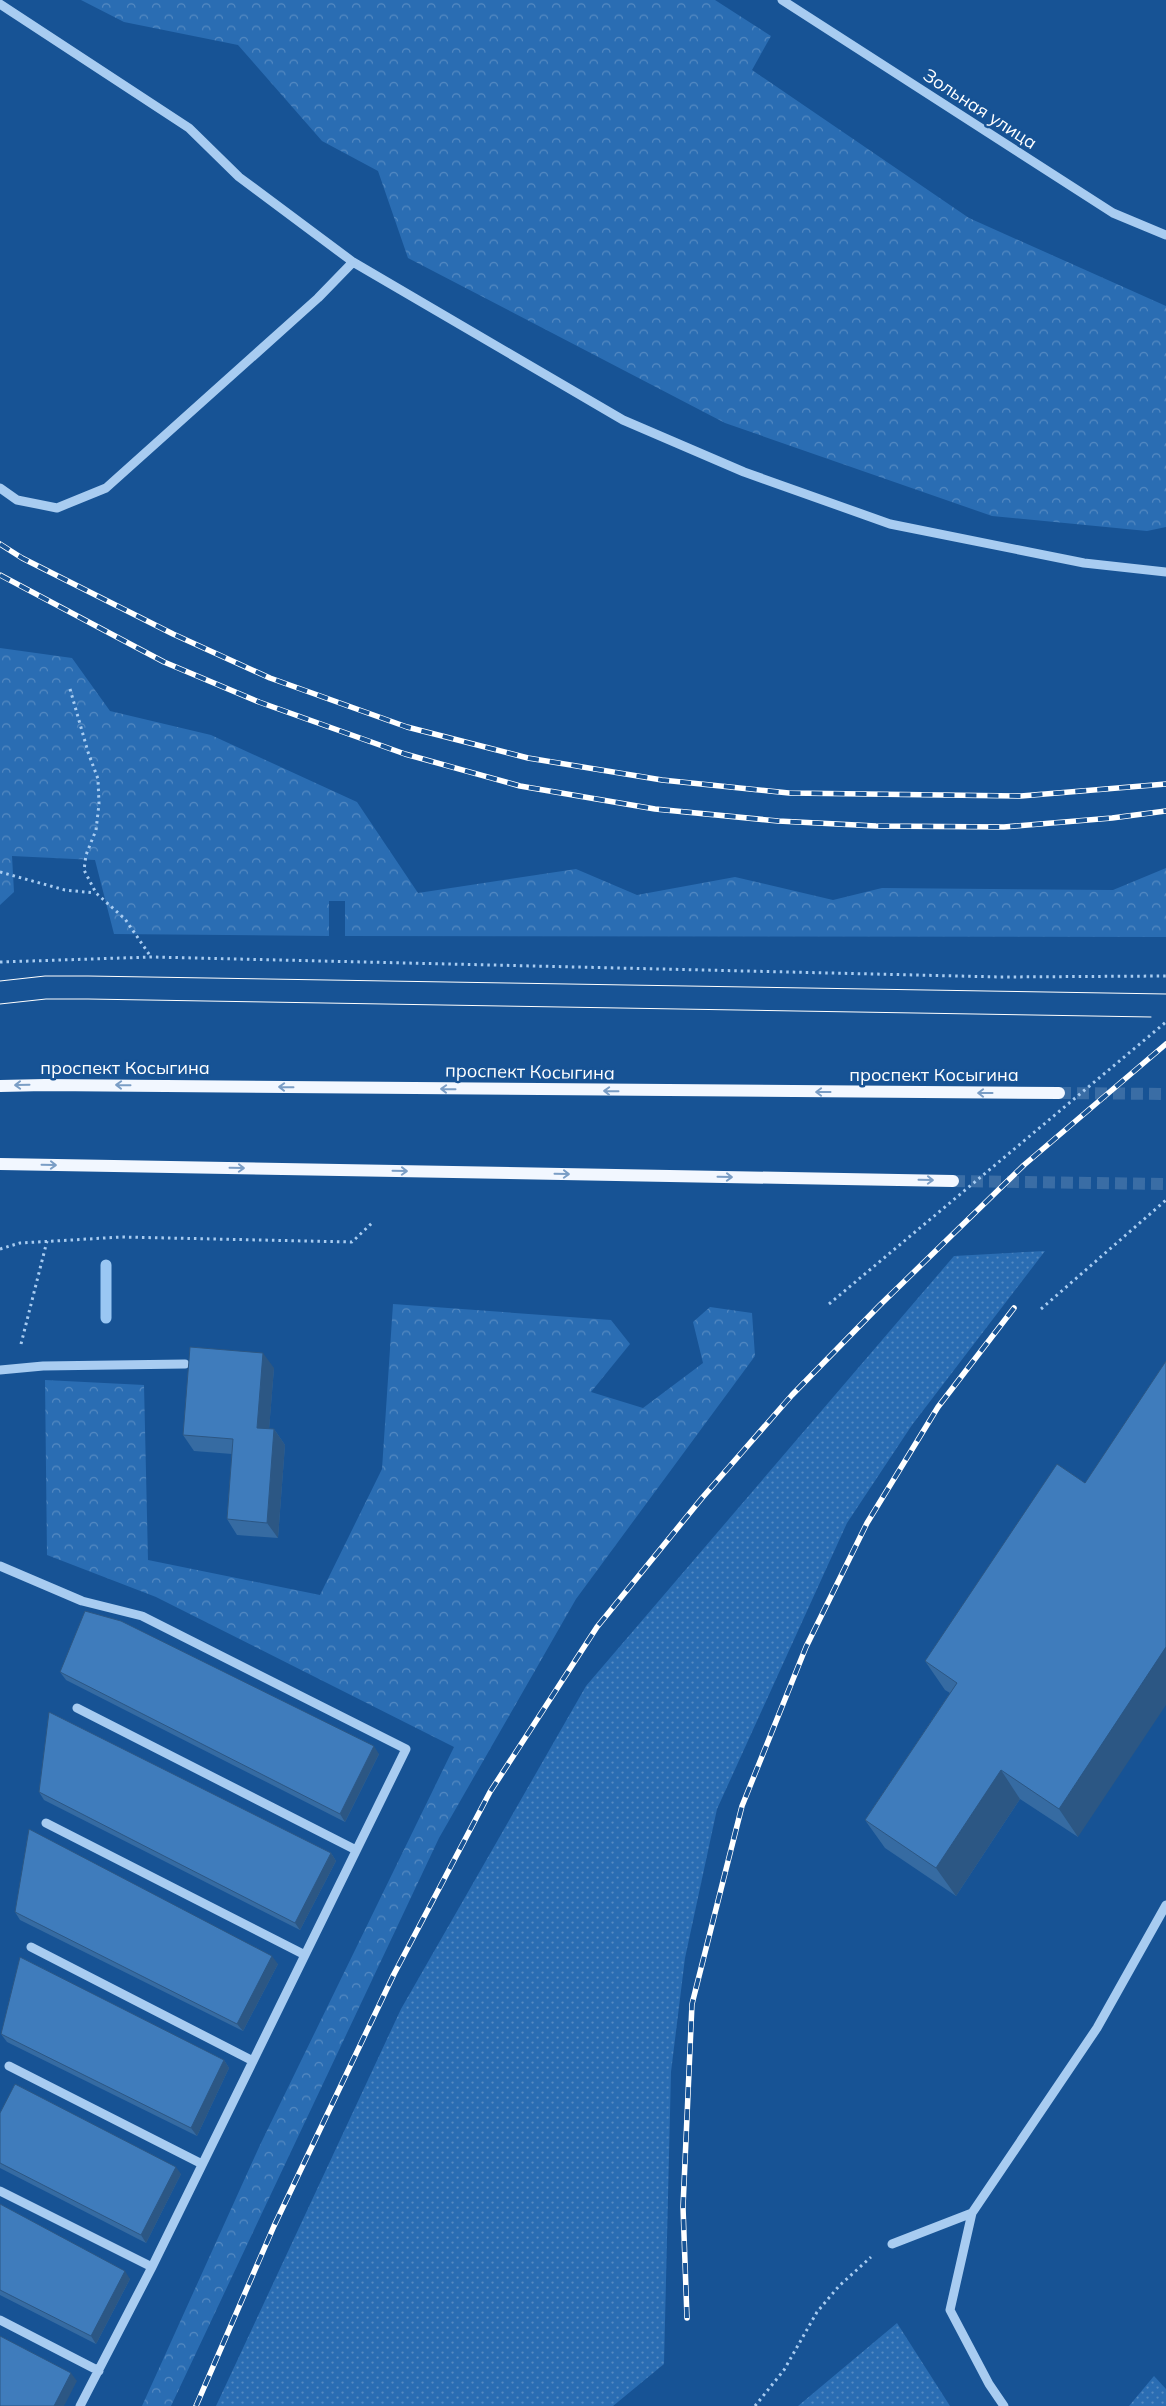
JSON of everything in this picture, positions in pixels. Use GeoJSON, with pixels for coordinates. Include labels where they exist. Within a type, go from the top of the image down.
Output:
{"type":"FeatureCollection","features":[{"type":"Feature","properties":{"kind":"main road","name":"проспект Косыгина"},"geometry":{"type":"LineString","coordinates":[[0,1086],[45,1084],[1059,1093]]}},
{"type":"Feature","properties":{"kind":"main road"},"geometry":{"type":"LineString","coordinates":[[0,1164],[953,1181]]}},
{"type":"Feature","properties":{"kind":"street","name":"Зольная улица"},"geometry":{"type":"LineString","coordinates":[[782,0],[1113,213],[1166,235]]}},
{"type":"Feature","properties":{"kind":"street"},"geometry":{"type":"LineString","coordinates":[[0,4],[189,128],[239,177],[353,262],[623,420],[744,472],[890,524],[1084,563],[1166,572]]}},
{"type":"Feature","properties":{"kind":"street"},"geometry":{"type":"LineString","coordinates":[[0,488],[16,500],[58,508],[106,488],[318,298],[353,262]]}},
{"type":"Feature","properties":{"kind":"street"},"geometry":{"type":"LineString","coordinates":[[0,1370],[43,1366],[184,1364]]}},
{"type":"Feature","properties":{"kind":"street"},"geometry":{"type":"LineString","coordinates":[[0,1566],[82,1601],[142,1616],[406,1749],[152,2268],[80,2406]]}},
{"type":"Feature","properties":{"kind":"street"},"geometry":{"type":"LineString","coordinates":[[77,1708],[356,1850]]}},
{"type":"Feature","properties":{"kind":"street"},"geometry":{"type":"LineString","coordinates":[[46,1823],[305,1955]]}},
{"type":"Feature","properties":{"kind":"street"},"geometry":{"type":"LineString","coordinates":[[1004,2406],[989,2384],[950,2310],[972,2213],[1097,2028],[1166,1905]]}},
{"type":"Feature","properties":{"kind":"street"},"geometry":{"type":"LineString","coordinates":[[31,1947],[253,2061]]}},
{"type":"Feature","properties":{"kind":"street"},"geometry":{"type":"LineString","coordinates":[[9,2066],[202,2164]]}},
{"type":"Feature","properties":{"kind":"street"},"geometry":{"type":"LineString","coordinates":[[0,2191],[152,2268]]}},
{"type":"Feature","properties":{"kind":"street"},"geometry":{"type":"LineString","coordinates":[[892,2244],[972,2213]]}},
{"type":"Feature","properties":{"kind":"street"},"geometry":{"type":"LineString","coordinates":[[0,2320],[99,2371]]}},
{"type":"Feature","properties":{"kind":"path"},"geometry":{"type":"LineString","coordinates":[[70,690],[98,779],[96,830],[86,855],[84,870],[96,893],[125,919],[152,957]]}},
{"type":"Feature","properties":{"kind":"path"},"geometry":{"type":"LineString","coordinates":[[0,872],[65,890],[96,893]]}},
{"type":"Feature","properties":{"kind":"path"},"geometry":{"type":"LineString","coordinates":[[0,962],[152,957],[990,977],[1166,976]]}},
{"type":"Feature","properties":{"kind":"path"},"geometry":{"type":"LineString","coordinates":[[829,1304],[1166,1022]]}},
{"type":"Feature","properties":{"kind":"path"},"geometry":{"type":"LineString","coordinates":[[1041,1308],[1166,1200]]}},
{"type":"Feature","properties":{"kind":"path"},"geometry":{"type":"LineString","coordinates":[[0,1249],[20,1243],[122,1237],[352,1242],[373,1222]]}},
{"type":"Feature","properties":{"kind":"path"},"geometry":{"type":"LineString","coordinates":[[15,1369],[47,1241]]}},
{"type":"Feature","properties":{"kind":"path"},"geometry":{"type":"LineString","coordinates":[[756,2406],[784,2370],[817,2312],[839,2286],[868,2259],[892,2244]]}},
{"type":"Feature","properties":{"kind":"green space"},"geometry":{"type":"Polygon","coordinates":[[[81,0],[715,0],[771,36],[752,70],[969,218],[1166,306],[1166,527],[1147,531],[992,516],[725,423],[408,258],[378,171],[322,141],[238,45],[124,22],[81,0]]]}},
{"type":"Feature","properties":{"kind":"green space"},"geometry":{"type":"Polygon","coordinates":[[[0,648],[72,658],[110,711],[211,735],[357,802],[418,893],[576,869],[637,895],[735,877],[833,900],[882,888],[1113,890],[1166,868],[1166,937],[345,936],[345,901],[329,901],[329,936],[114,934],[95,860],[12,856],[14,892],[0,905],[0,648]]]}},
{"type":"Feature","properties":{"kind":"green space"},"geometry":{"type":"Polygon","coordinates":[[[1045,1251],[912,1425],[847,1523],[717,1809],[685,1958],[671,2072],[664,2364],[613,2406],[216,2406],[401,2009],[586,1686],[954,1256],[1045,1251]]]}},
{"type":"Feature","properties":{"kind":"green space"},"geometry":{"type":"Polygon","coordinates":[[[393,1304],[611,1320],[630,1344],[591,1392],[643,1408],[703,1363],[693,1322],[710,1307],[752,1313],[755,1356],[576,1599],[439,1838],[171,2406],[142,2406],[260,2145],[454,1747],[156,1597],[47,1555],[45,1380],[144,1385],[148,1560],[320,1595],[382,1469],[393,1304]]]}},
{"type":"Feature","properties":{"kind":"green space"},"geometry":{"type":"Polygon","coordinates":[[[897,2323],[950,2406],[798,2406],[897,2323]]]}},
{"type":"Feature","properties":{"kind":"green space"},"geometry":{"type":"Polygon","coordinates":[[[1154,2376],[1166,2389],[1166,2406],[1129,2406],[1154,2376]]]}},
{"type":"Feature","properties":{"kind":"building"},"geometry":{"type":"Polygon","coordinates":[[[190,1347],[263,1353],[257,1428],[274,1429],[267,1523],[227,1519],[233,1439],[183,1435],[190,1347]]]}},
{"type":"Feature","properties":{"kind":"building"},"geometry":{"type":"Polygon","coordinates":[[[1166,1361],[1166,1647],[1059,1809],[1001,1770],[936,1868],[865,1820],[957,1683],[925,1661],[1057,1464],[1085,1483],[1166,1361]]]}},
{"type":"Feature","properties":{"kind":"building"},"geometry":{"type":"Polygon","coordinates":[[[85,1611],[121,1621],[374,1746],[340,1814],[60,1672],[85,1611]]]}},
{"type":"Feature","properties":{"kind":"building"},"geometry":{"type":"Polygon","coordinates":[[[49,1712],[331,1853],[295,1923],[39,1792],[49,1712]]]}},
{"type":"Feature","properties":{"kind":"building"},"geometry":{"type":"Polygon","coordinates":[[[29,1829],[272,1956],[237,2024],[15,1912],[29,1829]]]}},
{"type":"Feature","properties":{"kind":"building"},"geometry":{"type":"Polygon","coordinates":[[[20,1957],[224,2060],[191,2128],[1,2034],[20,1957]]]}},
{"type":"Feature","properties":{"kind":"building"},"geometry":{"type":"Polygon","coordinates":[[[15,2084],[176,2167],[141,2235],[0,2163],[0,2113],[15,2084]]]}},
{"type":"Feature","properties":{"kind":"building"},"geometry":{"type":"Polygon","coordinates":[[[0,2204],[125,2271],[91,2336],[0,2290],[0,2204]]]}},
{"type":"Feature","properties":{"kind":"building"},"geometry":{"type":"Polygon","coordinates":[[[0,2336],[71,2373],[54,2406],[0,2406],[0,2336]]]}},
{"type":"Feature","properties":{"kind":"waterway"},"geometry":{"type":"LineString","coordinates":[[106,1265],[106,1318]]}},
{"type":"Feature","properties":{"kind":"tunnel"},"geometry":{"type":"LineString","coordinates":[[1059,1093],[1166,1094]]}},
{"type":"Feature","properties":{"kind":"tunnel"},"geometry":{"type":"LineString","coordinates":[[953,1181],[1166,1184]]}},
{"type":"Feature","properties":{"kind":"tram line"},"geometry":{"type":"LineString","coordinates":[[0,981],[45,976],[88,976],[1166,994]]}},
{"type":"Feature","properties":{"kind":"tram line"},"geometry":{"type":"LineString","coordinates":[[0,1004],[46,999],[88,999],[1151,1017]]}},
{"type":"Feature","properties":{"kind":"railway"},"geometry":{"type":"LineString","coordinates":[[0,544],[22,558],[173,634],[270,678],[407,727],[528,758],[662,780],[789,793],[1021,796],[1166,784]]}},
{"type":"Feature","properties":{"kind":"railway"},"geometry":{"type":"LineString","coordinates":[[0,575],[164,662],[259,702],[405,754],[520,786],[655,809],[778,821],[876,826],[1004,827],[1112,818],[1166,811]]}},
{"type":"Feature","properties":{"kind":"railway"},"geometry":{"type":"LineString","coordinates":[[196,2406],[274,2226],[394,1974],[490,1792],[597,1627],[702,1498],[792,1395],[880,1305],[1024,1165],[1166,1044]]}},
{"type":"Feature","properties":{"kind":"railway"},"geometry":{"type":"LineString","coordinates":[[687,2318],[683,2207],[692,2004],[742,1806],[806,1647],[867,1523],[938,1407],[1014,1308]]}}]}
